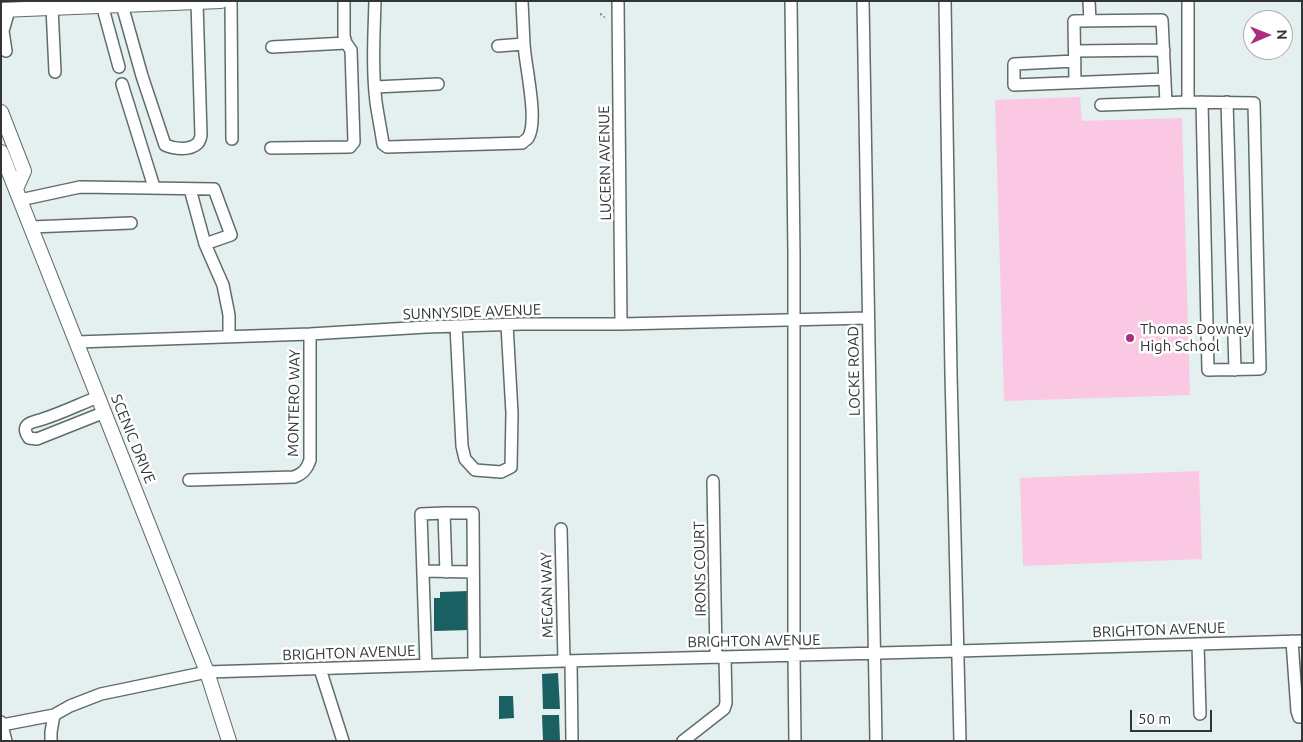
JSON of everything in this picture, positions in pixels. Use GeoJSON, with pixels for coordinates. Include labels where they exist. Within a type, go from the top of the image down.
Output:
{"type":"FeatureCollection","features":[{"type":"Feature","properties":{"kind":"main road"},"geometry":{"type":"LineString","coordinates":[[4,11],[34,5],[52,7],[101,3],[122,5],[221,1]]}},
{"type":"Feature","properties":{"kind":"main road"},"geometry":{"type":"LineString","coordinates":[[1,112],[24,171],[18,195]]}},
{"type":"Feature","properties":{"kind":"main road","name":"SCENIC DRIVE"},"geometry":{"type":"LineString","coordinates":[[1,152],[207,672],[229,741]]}},
{"type":"Feature","properties":{"kind":"street"},"geometry":{"type":"LineString","coordinates":[[230,1],[232,139]]}},
{"type":"Feature","properties":{"kind":"street"},"geometry":{"type":"LineString","coordinates":[[271,148],[350,147],[354,142],[351,50],[344,36],[344,1]]}},
{"type":"Feature","properties":{"kind":"street"},"geometry":{"type":"LineString","coordinates":[[375,1],[373,57],[376,102],[383,144],[387,147],[522,143],[528,138],[531,128],[532,109],[530,80],[524,44],[522,1]]}},
{"type":"Feature","properties":{"kind":"street","name":"LUCERN AVENUE"},"geometry":{"type":"LineString","coordinates":[[618,1],[621,324]]}},
{"type":"Feature","properties":{"kind":"street"},"geometry":{"type":"LineString","coordinates":[[791,1],[794,207],[795,741]]}},
{"type":"Feature","properties":{"kind":"street","name":"LOCKE ROAD"},"geometry":{"type":"LineString","coordinates":[[862,1],[876,741]]}},
{"type":"Feature","properties":{"kind":"street"},"geometry":{"type":"LineString","coordinates":[[945,1],[951,374],[960,741]]}},
{"type":"Feature","properties":{"kind":"street"},"geometry":{"type":"LineString","coordinates":[[1089,1],[1090,21]]}},
{"type":"Feature","properties":{"kind":"street"},"geometry":{"type":"LineString","coordinates":[[1188,1],[1188,102]]}},
{"type":"Feature","properties":{"kind":"street"},"geometry":{"type":"LineString","coordinates":[[122,5],[142,76],[165,145],[171,148],[190,148],[198,143],[202,135],[197,2]]}},
{"type":"Feature","properties":{"kind":"street"},"geometry":{"type":"LineString","coordinates":[[101,3],[119,67]]}},
{"type":"Feature","properties":{"kind":"street"},"geometry":{"type":"LineString","coordinates":[[52,7],[55,72]]}},
{"type":"Feature","properties":{"kind":"street"},"geometry":{"type":"LineString","coordinates":[[4,11],[2,31],[6,51]]}},
{"type":"Feature","properties":{"kind":"street"},"geometry":{"type":"LineString","coordinates":[[1075,82],[1074,21],[1162,20],[1166,102]]}},
{"type":"Feature","properties":{"kind":"street"},"geometry":{"type":"LineString","coordinates":[[272,48],[346,43]]}},
{"type":"Feature","properties":{"kind":"street"},"geometry":{"type":"LineString","coordinates":[[498,46],[524,44]]}},
{"type":"Feature","properties":{"kind":"street"},"geometry":{"type":"LineString","coordinates":[[1164,50],[1075,56],[1014,64],[1014,84],[1165,79]]}},
{"type":"Feature","properties":{"kind":"street"},"geometry":{"type":"LineString","coordinates":[[122,84],[154,187]]}},
{"type":"Feature","properties":{"kind":"street"},"geometry":{"type":"LineString","coordinates":[[375,86],[438,84]]}},
{"type":"Feature","properties":{"kind":"street"},"geometry":{"type":"LineString","coordinates":[[1101,105],[1166,102],[1202,102],[1228,102],[1254,103],[1260,369],[1208,370],[1202,102]]}},
{"type":"Feature","properties":{"kind":"street"},"geometry":{"type":"LineString","coordinates":[[1228,102],[1235,370]]}},
{"type":"Feature","properties":{"kind":"street"},"geometry":{"type":"LineString","coordinates":[[18,195],[80,187],[214,189],[231,236],[205,244]]}},
{"type":"Feature","properties":{"kind":"street"},"geometry":{"type":"LineString","coordinates":[[190,189],[205,244],[223,285],[229,315],[229,336]]}},
{"type":"Feature","properties":{"kind":"street"},"geometry":{"type":"LineString","coordinates":[[31,227],[131,223]]}},
{"type":"Feature","properties":{"kind":"street","name":"SUNNYSIDE AVENUE"},"geometry":{"type":"LineString","coordinates":[[77,342],[310,334],[456,326],[868,318]]}},
{"type":"Feature","properties":{"kind":"street"},"geometry":{"type":"LineString","coordinates":[[456,326],[462,446],[466,459],[475,470],[501,472],[511,467],[512,413],[507,325]]}},
{"type":"Feature","properties":{"kind":"street","name":"MONTERO WAY"},"geometry":{"type":"LineString","coordinates":[[189,480],[294,478],[304,472],[310,460],[310,334]]}},
{"type":"Feature","properties":{"kind":"street"},"geometry":{"type":"LineString","coordinates":[[98,397],[32,422],[27,425],[26,434],[29,438],[37,439],[105,412]]}},
{"type":"Feature","properties":{"kind":"street","name":"IRONS COURT"},"geometry":{"type":"LineString","coordinates":[[683,741],[724,709],[726,703],[721,657],[713,481]]}},
{"type":"Feature","properties":{"kind":"street"},"geometry":{"type":"LineString","coordinates":[[426,665],[421,514],[473,512],[474,664]]}},
{"type":"Feature","properties":{"kind":"street"},"geometry":{"type":"LineString","coordinates":[[444,513],[446,572]]}},
{"type":"Feature","properties":{"kind":"street","name":"MEGAN WAY"},"geometry":{"type":"LineString","coordinates":[[561,529],[572,741]]}},
{"type":"Feature","properties":{"kind":"street"},"geometry":{"type":"LineString","coordinates":[[424,571],[474,572]]}},
{"type":"Feature","properties":{"kind":"street"},"geometry":{"type":"LineString","coordinates":[[1297,641],[1297,711],[1299,716],[1302,717]]}},
{"type":"Feature","properties":{"kind":"street","name":"BRIGHTON AVENUE"},"geometry":{"type":"LineString","coordinates":[[2,723],[54,715],[70,706],[101,694],[207,672],[1297,641]]}},
{"type":"Feature","properties":{"kind":"street"},"geometry":{"type":"LineString","coordinates":[[1198,644],[1200,714]]}},
{"type":"Feature","properties":{"kind":"street"},"geometry":{"type":"LineString","coordinates":[[320,669],[343,741]]}},
{"type":"Feature","properties":{"kind":"street"},"geometry":{"type":"LineString","coordinates":[[51,741],[54,715]]}},
{"type":"Feature","properties":{"kind":"street"},"geometry":{"type":"LineString","coordinates":[[2,723],[6,741]]}},
{"type":"Feature","properties":{"kind":"path"},"geometry":{"type":"LineString","coordinates":[[601,13],[601,17],[605,17]]}},
{"type":"Feature","properties":{"kind":"shaded area"},"geometry":{"type":"Polygon","coordinates":[[[1080,97],[1082,121],[1182,118],[1190,395],[1004,401],[995,100],[1080,97]]]}},
{"type":"Feature","properties":{"kind":"shaded area"},"geometry":{"type":"Polygon","coordinates":[[[1199,471],[1202,559],[1023,566],[1020,478],[1199,471]]]}},
{"type":"Feature","properties":{"kind":"building"},"geometry":{"type":"Polygon","coordinates":[[[468,591],[469,630],[434,631],[434,598],[440,598],[440,592],[468,591]]]}},
{"type":"Feature","properties":{"kind":"building"},"geometry":{"type":"Polygon","coordinates":[[[558,673],[560,709],[543,709],[542,674],[558,673]]]}},
{"type":"Feature","properties":{"kind":"building"},"geometry":{"type":"Polygon","coordinates":[[[499,696],[513,696],[514,718],[499,719],[499,696]]]}},
{"type":"Feature","properties":{"kind":"building"},"geometry":{"type":"Polygon","coordinates":[[[542,715],[559,715],[560,741],[543,741],[542,715]]]}},
{"type":"Feature","properties":{"kind":"place","name":"Thomas Downey High School"},"geometry":{"type":"Point","coordinates":[1130,338]}}]}
